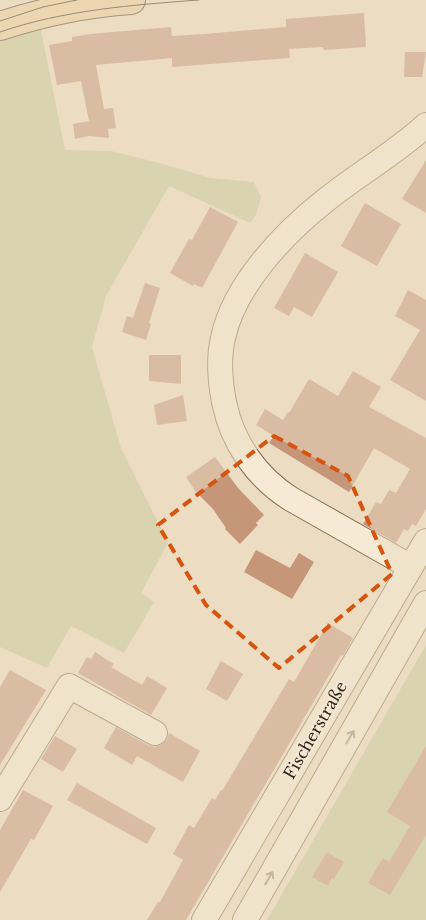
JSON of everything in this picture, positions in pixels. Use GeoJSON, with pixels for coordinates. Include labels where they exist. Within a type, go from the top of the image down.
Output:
{"type":"FeatureCollection","features":[{"type":"Feature","properties":{"kind":"main road"},"geometry":{"type":"LineString","coordinates":[[0,26],[78,5],[131,0]]}},
{"type":"Feature","properties":{"kind":"street"},"geometry":{"type":"LineString","coordinates":[[411,567],[291,499],[275,489],[258,473],[242,450],[230,426],[221,385],[220,362],[223,337],[243,289],[285,237],[326,199],[395,150],[426,124]]}},
{"type":"Feature","properties":{"kind":"street","name":"Fischerstraße"},"geometry":{"type":"LineString","coordinates":[[204,920],[426,541]]}},
{"type":"Feature","properties":{"kind":"street","name":"Fischerstraße"},"geometry":{"type":"LineString","coordinates":[[245,920],[426,603]]}},
{"type":"Feature","properties":{"kind":"street"},"geometry":{"type":"LineString","coordinates":[[0,799],[69,686],[155,733]]}},
{"type":"Feature","properties":{"kind":"highlighted area"},"geometry":{"type":"Polygon","coordinates":[[[274,436],[348,476],[392,574],[279,668],[206,605],[158,525],[274,436]]]}},
{"type":"Feature","properties":{"kind":"green space"},"geometry":{"type":"Polygon","coordinates":[[[38,15],[65,150],[111,151],[210,178],[254,182],[261,197],[256,215],[250,223],[169,186],[106,296],[92,347],[121,448],[168,543],[141,593],[154,602],[124,653],[71,626],[47,668],[0,647],[0,26],[38,15]]]}},
{"type":"Feature","properties":{"kind":"green space"},"geometry":{"type":"Polygon","coordinates":[[[426,645],[426,920],[267,920],[426,645]]]}},
{"type":"Feature","properties":{"kind":"building"},"geometry":{"type":"Polygon","coordinates":[[[364,13],[366,47],[324,50],[323,47],[289,49],[290,58],[172,67],[172,58],[96,65],[104,109],[113,108],[116,128],[108,129],[109,138],[89,136],[75,139],[73,124],[89,121],[81,81],[57,85],[49,45],[72,41],[72,37],[90,34],[171,27],[172,36],[205,34],[286,27],[286,19],[364,13]]]}},
{"type":"Feature","properties":{"kind":"building"},"geometry":{"type":"Polygon","coordinates":[[[405,52],[426,52],[422,77],[404,77],[405,52]]]}},
{"type":"Feature","properties":{"kind":"building"},"geometry":{"type":"Polygon","coordinates":[[[426,160],[426,213],[402,199],[426,160]]]}},
{"type":"Feature","properties":{"kind":"building"},"geometry":{"type":"Polygon","coordinates":[[[365,203],[401,224],[377,266],[341,246],[365,203]]]}},
{"type":"Feature","properties":{"kind":"building"},"geometry":{"type":"Polygon","coordinates":[[[210,207],[238,222],[202,288],[194,284],[193,286],[170,273],[189,239],[192,240],[210,207]]]}},
{"type":"Feature","properties":{"kind":"building"},"geometry":{"type":"Polygon","coordinates":[[[305,253],[338,272],[312,317],[294,307],[289,316],[274,308],[305,253]]]}},
{"type":"Feature","properties":{"kind":"building"},"geometry":{"type":"Polygon","coordinates":[[[145,283],[160,288],[149,323],[151,324],[146,340],[122,332],[127,316],[133,318],[145,283]]]}},
{"type":"Feature","properties":{"kind":"building"},"geometry":{"type":"Polygon","coordinates":[[[408,290],[426,300],[426,401],[390,380],[420,330],[395,316],[408,290]]]}},
{"type":"Feature","properties":{"kind":"building"},"geometry":{"type":"Polygon","coordinates":[[[149,355],[181,355],[181,384],[149,381],[149,355]]]}},
{"type":"Feature","properties":{"kind":"building"},"geometry":{"type":"Polygon","coordinates":[[[353,371],[381,387],[369,407],[426,438],[426,509],[416,526],[412,524],[408,531],[404,529],[396,543],[363,524],[376,502],[381,504],[389,490],[396,493],[410,469],[374,448],[349,492],[269,443],[274,436],[256,425],[265,409],[283,420],[309,379],[338,396],[353,371]]]}},
{"type":"Feature","properties":{"kind":"building"},"geometry":{"type":"Polygon","coordinates":[[[183,395],[187,421],[157,425],[154,405],[183,395]]]}},
{"type":"Feature","properties":{"kind":"building"},"geometry":{"type":"Polygon","coordinates":[[[215,457],[238,488],[264,515],[256,523],[258,525],[240,544],[225,529],[213,509],[195,491],[186,477],[215,457]]]}},
{"type":"Feature","properties":{"kind":"building"},"geometry":{"type":"Polygon","coordinates":[[[256,550],[290,568],[299,553],[314,562],[292,599],[244,572],[256,550]]]}},
{"type":"Feature","properties":{"kind":"building"},"geometry":{"type":"Polygon","coordinates":[[[328,623],[353,638],[343,656],[341,655],[186,920],[147,920],[158,902],[160,902],[183,860],[173,854],[189,825],[194,828],[212,798],[215,800],[222,791],[289,679],[294,682],[328,623]]]}},
{"type":"Feature","properties":{"kind":"building"},"geometry":{"type":"Polygon","coordinates":[[[95,652],[114,664],[111,667],[142,685],[147,676],[167,688],[151,715],[78,673],[87,657],[91,659],[95,652]]]}},
{"type":"Feature","properties":{"kind":"building"},"geometry":{"type":"Polygon","coordinates":[[[221,661],[243,674],[227,701],[206,689],[221,661]]]}},
{"type":"Feature","properties":{"kind":"building"},"geometry":{"type":"Polygon","coordinates":[[[10,670],[46,690],[0,765],[0,687],[10,670]]]}},
{"type":"Feature","properties":{"kind":"building"},"geometry":{"type":"Polygon","coordinates":[[[116,727],[155,747],[163,744],[169,733],[200,751],[183,782],[137,756],[132,765],[104,748],[116,727]]]}},
{"type":"Feature","properties":{"kind":"building"},"geometry":{"type":"Polygon","coordinates":[[[55,736],[77,749],[63,772],[41,759],[55,736]]]}},
{"type":"Feature","properties":{"kind":"building"},"geometry":{"type":"Polygon","coordinates":[[[426,746],[426,835],[390,895],[368,883],[383,858],[389,862],[410,826],[387,812],[426,746]]]}},
{"type":"Feature","properties":{"kind":"building"},"geometry":{"type":"Polygon","coordinates":[[[77,783],[156,828],[147,844],[67,800],[77,783]]]}},
{"type":"Feature","properties":{"kind":"building"},"geometry":{"type":"Polygon","coordinates":[[[23,790],[53,806],[34,840],[31,839],[0,892],[0,830],[23,790]]]}},
{"type":"Feature","properties":{"kind":"building"},"geometry":{"type":"Polygon","coordinates":[[[327,852],[344,862],[328,886],[312,877],[327,852]]]}},
{"type":"Feature","properties":{"kind":"tram line"},"geometry":{"type":"LineString","coordinates":[[0,21],[43,7],[77,0]]}},
{"type":"Feature","properties":{"kind":"tram line"},"geometry":{"type":"LineString","coordinates":[[0,32],[49,18],[73,14],[199,0]]}}]}
